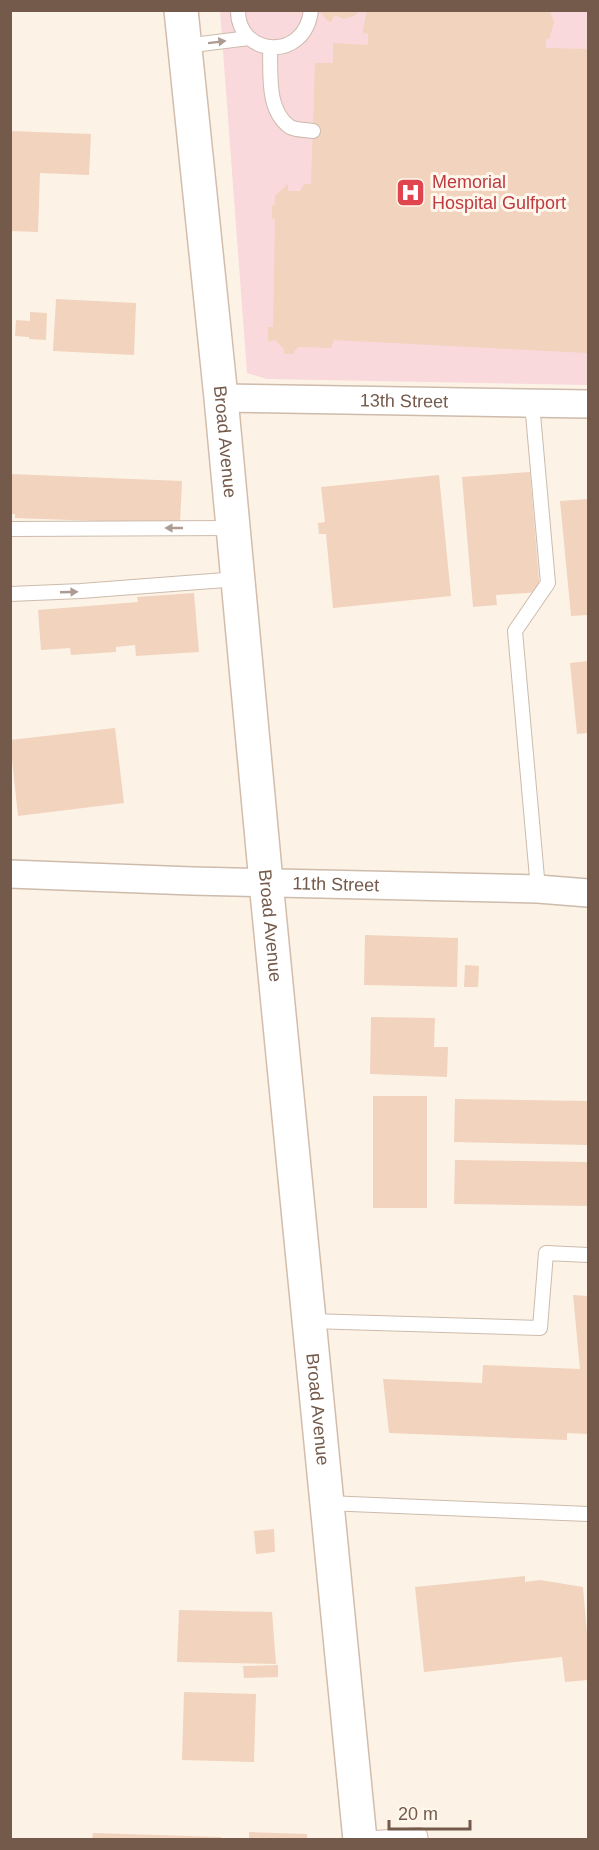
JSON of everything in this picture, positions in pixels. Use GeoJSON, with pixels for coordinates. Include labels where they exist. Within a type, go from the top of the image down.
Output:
{"type":"FeatureCollection","features":[{"type":"Feature","properties":{"kind":"main road","name":"Broad Avenue"},"geometry":{"type":"LineString","coordinates":[[181,10],[221,398],[360,1839]]}},
{"type":"Feature","properties":{"kind":"street","name":"13th Street"},"geometry":{"type":"LineString","coordinates":[[221,398],[588,404]]}},
{"type":"Feature","properties":{"kind":"street","name":"11th Street"},"geometry":{"type":"LineString","coordinates":[[10,874],[192,881],[538,889],[588,893]]}},
{"type":"Feature","properties":{"kind":"lane"},"geometry":{"type":"LineString","coordinates":[[238,10],[237,17],[249,38],[259,45],[270,48],[282,47],[294,42],[303,34],[309,24],[311,10]]}},
{"type":"Feature","properties":{"kind":"lane"},"geometry":{"type":"LineString","coordinates":[[184,46],[249,38]]}},
{"type":"Feature","properties":{"kind":"lane"},"geometry":{"type":"LineString","coordinates":[[270,48],[272,96],[281,116],[291,128],[313,132]]}},
{"type":"Feature","properties":{"kind":"lane"},"geometry":{"type":"LineString","coordinates":[[532,403],[548,583],[515,631],[538,889]]}},
{"type":"Feature","properties":{"kind":"lane"},"geometry":{"type":"LineString","coordinates":[[10,529],[233,528]]}},
{"type":"Feature","properties":{"kind":"lane"},"geometry":{"type":"LineString","coordinates":[[10,594],[238,579]]}},
{"type":"Feature","properties":{"kind":"lane"},"geometry":{"type":"LineString","coordinates":[[309,1321],[540,1328],[546,1253],[588,1254]]}},
{"type":"Feature","properties":{"kind":"lane"},"geometry":{"type":"LineString","coordinates":[[327,1503],[588,1514]]}},
{"type":"Feature","properties":{"kind":"lane"},"geometry":{"type":"LineString","coordinates":[[360,1839],[420,1835],[421,1839]]}},
{"type":"Feature","properties":{"kind":"shaded area","name":"Memorial Hospital Gulfport"},"geometry":{"type":"Polygon","coordinates":[[[220,11],[588,11],[588,385],[267,379],[247,373],[220,11]]]}},
{"type":"Feature","properties":{"kind":"building"},"geometry":{"type":"Polygon","coordinates":[[[318,10],[362,10],[354,16],[343,19],[335,15],[330,23],[318,10]]]}},
{"type":"Feature","properties":{"kind":"building","name":"Memorial Hospital Gulfport"},"geometry":{"type":"Polygon","coordinates":[[[367,10],[547,10],[554,22],[549,39],[546,39],[546,48],[588,49],[588,353],[334,340],[331,348],[299,347],[294,354],[284,354],[284,349],[275,340],[268,342],[268,327],[273,327],[275,219],[272,219],[272,206],[275,204],[275,196],[288,184],[288,191],[300,191],[304,184],[311,184],[315,63],[333,63],[333,43],[368,45],[368,33],[364,34],[363,30],[367,10]]]}},
{"type":"Feature","properties":{"kind":"building"},"geometry":{"type":"Polygon","coordinates":[[[10,131],[91,134],[89,175],[40,173],[38,232],[10,231],[10,131]]]}},
{"type":"Feature","properties":{"kind":"building"},"geometry":{"type":"Polygon","coordinates":[[[56,299],[136,303],[134,355],[53,351],[56,299]]]}},
{"type":"Feature","properties":{"kind":"building"},"geometry":{"type":"Polygon","coordinates":[[[30,312],[47,313],[46,340],[15,336],[16,320],[30,321],[30,312]]]}},
{"type":"Feature","properties":{"kind":"building"},"geometry":{"type":"Polygon","coordinates":[[[530,472],[540,592],[496,595],[497,605],[473,607],[462,477],[530,472]]]}},
{"type":"Feature","properties":{"kind":"building"},"geometry":{"type":"Polygon","coordinates":[[[10,474],[182,481],[180,524],[15,518],[15,514],[10,514],[10,474]]]}},
{"type":"Feature","properties":{"kind":"building"},"geometry":{"type":"Polygon","coordinates":[[[439,475],[451,596],[333,608],[326,534],[319,534],[318,523],[325,522],[321,487],[439,475]]]}},
{"type":"Feature","properties":{"kind":"building"},"geometry":{"type":"Polygon","coordinates":[[[588,499],[588,615],[571,616],[560,501],[588,499]]]}},
{"type":"Feature","properties":{"kind":"building"},"geometry":{"type":"Polygon","coordinates":[[[194,593],[199,652],[136,656],[135,645],[116,647],[116,652],[71,655],[70,648],[41,650],[38,610],[138,602],[137,597],[194,593]]]}},
{"type":"Feature","properties":{"kind":"building"},"geometry":{"type":"Polygon","coordinates":[[[588,661],[588,733],[577,734],[570,663],[588,661]]]}},
{"type":"Feature","properties":{"kind":"building"},"geometry":{"type":"Polygon","coordinates":[[[115,728],[124,803],[18,816],[10,740],[115,728]]]}},
{"type":"Feature","properties":{"kind":"building"},"geometry":{"type":"Polygon","coordinates":[[[365,935],[458,938],[457,987],[364,985],[365,935]]]}},
{"type":"Feature","properties":{"kind":"building"},"geometry":{"type":"Polygon","coordinates":[[[465,965],[479,966],[478,987],[464,987],[465,965]]]}},
{"type":"Feature","properties":{"kind":"building"},"geometry":{"type":"Polygon","coordinates":[[[371,1017],[435,1018],[434,1047],[448,1047],[447,1077],[370,1074],[371,1017]]]}},
{"type":"Feature","properties":{"kind":"building"},"geometry":{"type":"Polygon","coordinates":[[[373,1096],[427,1096],[427,1208],[373,1208],[373,1096]]]}},
{"type":"Feature","properties":{"kind":"building"},"geometry":{"type":"Polygon","coordinates":[[[455,1099],[588,1101],[588,1145],[454,1142],[455,1099]]]}},
{"type":"Feature","properties":{"kind":"building"},"geometry":{"type":"Polygon","coordinates":[[[455,1160],[588,1162],[588,1206],[454,1204],[455,1160]]]}},
{"type":"Feature","properties":{"kind":"building"},"geometry":{"type":"Polygon","coordinates":[[[573,1295],[588,1296],[588,1434],[567,1433],[567,1440],[389,1433],[383,1379],[482,1383],[483,1365],[580,1369],[573,1295]]]}},
{"type":"Feature","properties":{"kind":"building"},"geometry":{"type":"Polygon","coordinates":[[[274,1529],[275,1552],[256,1554],[254,1531],[274,1529]]]}},
{"type":"Feature","properties":{"kind":"building"},"geometry":{"type":"Polygon","coordinates":[[[525,1576],[525,1582],[540,1580],[583,1587],[588,1644],[588,1680],[565,1682],[562,1657],[424,1672],[415,1587],[525,1576]]]}},
{"type":"Feature","properties":{"kind":"building"},"geometry":{"type":"Polygon","coordinates":[[[179,1610],[272,1612],[276,1664],[177,1662],[179,1610]]]}},
{"type":"Feature","properties":{"kind":"building"},"geometry":{"type":"Polygon","coordinates":[[[278,1665],[278,1677],[244,1678],[243,1666],[278,1665]]]}},
{"type":"Feature","properties":{"kind":"building"},"geometry":{"type":"Polygon","coordinates":[[[184,1692],[256,1694],[254,1762],[182,1760],[184,1692]]]}},
{"type":"Feature","properties":{"kind":"building"},"geometry":{"type":"Polygon","coordinates":[[[249,1832],[307,1834],[307,1840],[249,1840],[249,1832]]]}},
{"type":"Feature","properties":{"kind":"building"},"geometry":{"type":"Polygon","coordinates":[[[93,1833],[221,1837],[221,1840],[92,1840],[93,1833]]]}},
{"type":"Feature","properties":{"kind":"place","name":"Memorial Hospital Gulfport"},"geometry":{"type":"Point","coordinates":[411,192]}}]}
